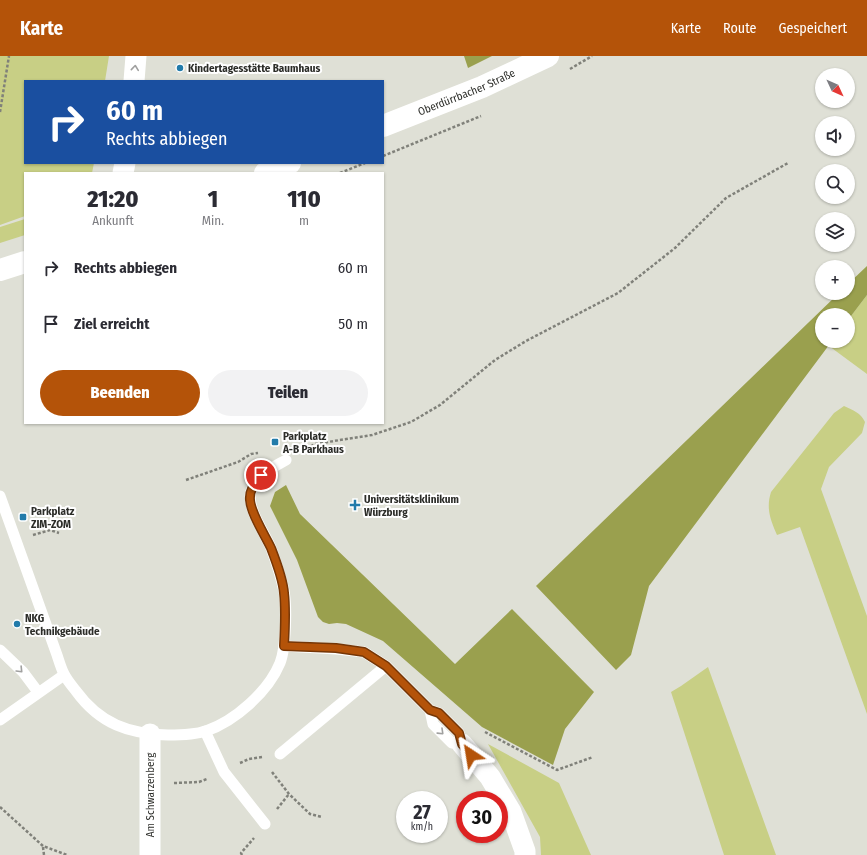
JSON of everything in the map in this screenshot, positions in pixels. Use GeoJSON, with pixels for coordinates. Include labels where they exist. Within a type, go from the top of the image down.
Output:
{"type":"FeatureCollection","features":[{"type":"Feature","properties":{"kind":"street"},"geometry":{"type":"LineString","coordinates":[[134,80],[136,56]]}},
{"type":"Feature","properties":{"kind":"street","name":"Oberdürrbacher Straße"},"geometry":{"type":"LineString","coordinates":[[384,126],[482,87],[548,56]]}},
{"type":"Feature","properties":{"kind":"street"},"geometry":{"type":"LineString","coordinates":[[268,172],[288,164]]}},
{"type":"Feature","properties":{"kind":"street"},"geometry":{"type":"LineString","coordinates":[[0,270],[24,262]]}},
{"type":"Feature","properties":{"kind":"street","name":"Am Schwarzenberg"},"geometry":{"type":"LineString","coordinates":[[150,734],[150,855]]}},
{"type":"Feature","properties":{"kind":"street"},"geometry":{"type":"LineString","coordinates":[[462,744],[490,777],[511,812],[526,855]]}},
{"type":"Feature","properties":{"kind":"lane"},"geometry":{"type":"LineString","coordinates":[[0,496],[64,675],[83,701],[98,714],[127,730],[150,734],[178,735],[205,731],[224,723],[259,695],[272,678],[280,662],[284,646],[284,592],[270,548],[250,501],[250,493],[254,483],[261,475],[286,460]]}},
{"type":"Feature","properties":{"kind":"lane"},"geometry":{"type":"LineString","coordinates":[[284,646],[336,648],[364,652],[386,666],[430,710],[433,724],[452,743],[462,744]]}},
{"type":"Feature","properties":{"kind":"lane"},"geometry":{"type":"LineString","coordinates":[[0,650],[23,672],[38,692]]}},
{"type":"Feature","properties":{"kind":"lane"},"geometry":{"type":"LineString","coordinates":[[280,754],[386,666]]}},
{"type":"Feature","properties":{"kind":"lane"},"geometry":{"type":"LineString","coordinates":[[0,720],[64,675]]}},
{"type":"Feature","properties":{"kind":"lane"},"geometry":{"type":"LineString","coordinates":[[205,731],[224,772],[265,824]]}},
{"type":"Feature","properties":{"kind":"path"},"geometry":{"type":"LineString","coordinates":[[0,112],[9,56]]}},
{"type":"Feature","properties":{"kind":"path"},"geometry":{"type":"LineString","coordinates":[[286,460],[315,444],[372,435],[411,422],[440,405],[495,360],[526,341],[618,293],[675,248],[726,198],[788,163]]}},
{"type":"Feature","properties":{"kind":"path"},"geometry":{"type":"LineString","coordinates":[[342,172],[362,164]]}},
{"type":"Feature","properties":{"kind":"path"},"geometry":{"type":"LineString","coordinates":[[186,480],[238,462]]}},
{"type":"Feature","properties":{"kind":"path"},"geometry":{"type":"LineString","coordinates":[[480,729],[557,770],[593,757]]}},
{"type":"Feature","properties":{"kind":"path"},"geometry":{"type":"LineString","coordinates":[[185,782],[199,782]]}},
{"type":"Feature","properties":{"kind":"path"},"geometry":{"type":"LineString","coordinates":[[276,812],[289,794],[310,814],[322,817]]}},
{"type":"Feature","properties":{"kind":"path"},"geometry":{"type":"LineString","coordinates":[[0,807],[43,846],[67,855]]}},
{"type":"Feature","properties":{"kind":"path"},"geometry":{"type":"LineString","coordinates":[[43,846],[44,855]]}},
{"type":"Feature","properties":{"kind":"green space"},"geometry":{"type":"Polygon","coordinates":[[[0,56],[109,56],[105,80],[24,80],[24,164],[94,164],[92,172],[24,172],[24,216],[0,225],[0,56]]]}},
{"type":"Feature","properties":{"kind":"green space"},"geometry":{"type":"Polygon","coordinates":[[[464,56],[492,56],[468,68],[464,56]]]}},
{"type":"Feature","properties":{"kind":"green space"},"geometry":{"type":"Polygon","coordinates":[[[24,219],[24,235],[0,243],[0,227],[24,219]]]}},
{"type":"Feature","properties":{"kind":"green space"},"geometry":{"type":"Polygon","coordinates":[[[867,266],[867,295],[855,311],[855,308],[823,308],[832,300],[855,300],[855,277],[867,266]]]}},
{"type":"Feature","properties":{"kind":"green space"},"geometry":{"type":"Polygon","coordinates":[[[867,295],[867,374],[832,348],[855,348],[855,311],[867,295]]]}},
{"type":"Feature","properties":{"kind":"green space"},"geometry":{"type":"Polygon","coordinates":[[[815,316],[815,348],[827,348],[649,586],[631,655],[616,670],[536,586],[815,316]]]}},
{"type":"Feature","properties":{"kind":"green space"},"geometry":{"type":"Polygon","coordinates":[[[844,406],[856,412],[865,422],[862,433],[829,467],[821,489],[867,616],[867,714],[800,527],[777,535],[771,519],[769,508],[771,492],[834,413],[844,406]]]}},
{"type":"Feature","properties":{"kind":"green space"},"geometry":{"type":"Polygon","coordinates":[[[286,485],[300,514],[455,664],[512,609],[594,692],[565,729],[553,765],[482,727],[383,641],[346,624],[329,624],[323,622],[318,617],[297,560],[270,506],[275,492],[286,485]]]}},
{"type":"Feature","properties":{"kind":"green space"},"geometry":{"type":"Polygon","coordinates":[[[708,667],[776,855],[724,855],[671,692],[708,667]]]}},
{"type":"Feature","properties":{"kind":"green space"},"geometry":{"type":"Polygon","coordinates":[[[488,744],[559,783],[591,855],[541,855],[540,837],[488,744]]]}},
{"type":"Feature","properties":{"kind":"place","name":"Kindertagesstätte Baumhaus"},"geometry":{"type":"Point","coordinates":[180,68]}},
{"type":"Feature","properties":{"kind":"place","name":"Parkplatz A-B Parkhaus"},"geometry":{"type":"Point","coordinates":[275,442]}},
{"type":"Feature","properties":{"kind":"place","name":"Universitätsklinikum Würzburg"},"geometry":{"type":"Point","coordinates":[355,505]}},
{"type":"Feature","properties":{"kind":"place","name":"Parkplatz ZIM-ZOM"},"geometry":{"type":"Point","coordinates":[23,517]}},
{"type":"Feature","properties":{"kind":"place","name":"NKG Technikgebäude"},"geometry":{"type":"Point","coordinates":[17,624]}},
{"type":"Feature","properties":{"kind":"route"},"geometry":{"type":"LineString","coordinates":[[261,475],[254,483],[250,493],[250,501],[270,548],[284,592],[284,646],[336,648],[364,652],[386,666],[430,710],[439,713],[459,733],[462,744],[471,755]]}}]}
